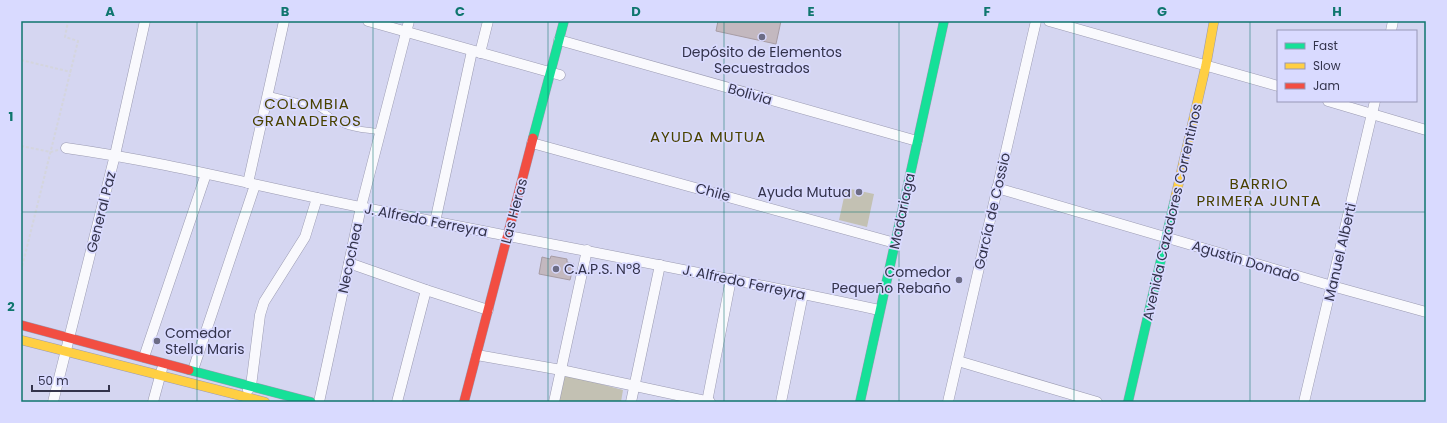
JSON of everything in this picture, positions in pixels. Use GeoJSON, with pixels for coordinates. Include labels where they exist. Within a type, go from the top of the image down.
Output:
{"type":"FeatureCollection","features":[{"type":"Feature","properties":{"kind":"main road","name":"Las Heras"},"geometry":{"type":"LineString","coordinates":[[464,402],[484,356],[488,310],[515,237],[566,42],[564,21]]}},
{"type":"Feature","properties":{"kind":"main road","name":"Madariaga"},"geometry":{"type":"LineString","coordinates":[[860,402],[879,310],[944,21]]}},
{"type":"Feature","properties":{"kind":"main road","name":"Avenida Cazadores Correntinos"},"geometry":{"type":"LineString","coordinates":[[1128,402],[1206,66],[1214,21]]}},
{"type":"Feature","properties":{"kind":"main road"},"geometry":{"type":"LineString","coordinates":[[21,325],[310,402]]}},
{"type":"Feature","properties":{"kind":"main road"},"geometry":{"type":"LineString","coordinates":[[21,340],[160,375],[242,399],[265,402]]}},
{"type":"Feature","properties":{"kind":"street","name":"General Paz"},"geometry":{"type":"LineString","coordinates":[[53,402],[115,155],[145,21]]}},
{"type":"Feature","properties":{"kind":"street"},"geometry":{"type":"LineString","coordinates":[[193,370],[252,184],[267,94],[284,21]]}},
{"type":"Feature","properties":{"kind":"street"},"geometry":{"type":"LineString","coordinates":[[368,21],[557,75]]}},
{"type":"Feature","properties":{"kind":"street","name":"Necochea"},"geometry":{"type":"LineString","coordinates":[[319,402],[361,207],[409,21]]}},
{"type":"Feature","properties":{"kind":"street"},"geometry":{"type":"LineString","coordinates":[[435,222],[476,52],[488,21]]}},
{"type":"Feature","properties":{"kind":"street","name":"García de Cossio"},"geometry":{"type":"LineString","coordinates":[[948,402],[1036,21]]}},
{"type":"Feature","properties":{"kind":"street"},"geometry":{"type":"LineString","coordinates":[[1049,21],[1277,86]]}},
{"type":"Feature","properties":{"kind":"street","name":"Bolivia"},"geometry":{"type":"LineString","coordinates":[[566,42],[917,141]]}},
{"type":"Feature","properties":{"kind":"street"},"geometry":{"type":"LineString","coordinates":[[1331,102],[1426,130]]}},
{"type":"Feature","properties":{"kind":"street","name":"Manuel Alberti"},"geometry":{"type":"LineString","coordinates":[[1304,402],[1374,102]]}},
{"type":"Feature","properties":{"kind":"street","name":"Chile"},"geometry":{"type":"LineString","coordinates":[[539,144],[895,242]]}},
{"type":"Feature","properties":{"kind":"street","name":"J. Alfredo Ferreyra"},"geometry":{"type":"LineString","coordinates":[[66,148],[115,155],[361,207],[587,250],[879,310]]}},
{"type":"Feature","properties":{"kind":"street"},"geometry":{"type":"LineString","coordinates":[[144,357],[206,174]]}},
{"type":"Feature","properties":{"kind":"street","name":"Agustín Donado"},"geometry":{"type":"LineString","coordinates":[[997,188],[1426,312]]}},
{"type":"Feature","properties":{"kind":"street"},"geometry":{"type":"LineString","coordinates":[[242,399],[251,386],[260,315],[264,302],[305,237],[317,198]]}},
{"type":"Feature","properties":{"kind":"street"},"geometry":{"type":"LineString","coordinates":[[554,402],[587,250]]}},
{"type":"Feature","properties":{"kind":"street"},"geometry":{"type":"LineString","coordinates":[[349,263],[488,310]]}},
{"type":"Feature","properties":{"kind":"street"},"geometry":{"type":"LineString","coordinates":[[631,402],[660,265]]}},
{"type":"Feature","properties":{"kind":"street"},"geometry":{"type":"LineString","coordinates":[[484,356],[561,370],[708,402],[731,279]]}},
{"type":"Feature","properties":{"kind":"street"},"geometry":{"type":"LineString","coordinates":[[396,402],[426,290]]}},
{"type":"Feature","properties":{"kind":"street"},"geometry":{"type":"LineString","coordinates":[[781,402],[803,294]]}},
{"type":"Feature","properties":{"kind":"street"},"geometry":{"type":"LineString","coordinates":[[958,361],[1097,402]]}},
{"type":"Feature","properties":{"kind":"street"},"geometry":{"type":"LineString","coordinates":[[153,402],[164,363]]}},
{"type":"Feature","properties":{"kind":"lane"},"geometry":{"type":"LineString","coordinates":[[267,94],[316,106],[345,126],[381,132]]}},
{"type":"Feature","properties":{"kind":"path"},"geometry":{"type":"LineString","coordinates":[[21,271],[78,41],[65,37],[68,21]]}},
{"type":"Feature","properties":{"kind":"path"},"geometry":{"type":"LineString","coordinates":[[21,60],[71,72]]}},
{"type":"Feature","properties":{"kind":"path"},"geometry":{"type":"LineString","coordinates":[[21,146],[51,152],[66,148]]}},
{"type":"Feature","properties":{"kind":"shaded area"},"geometry":{"type":"Polygon","coordinates":[[[846,188],[874,194],[867,227],[839,220],[846,188]]]}},
{"type":"Feature","properties":{"kind":"shaded area"},"geometry":{"type":"Polygon","coordinates":[[[563,374],[623,390],[621,402],[557,402],[563,374]]]}},
{"type":"Feature","properties":{"kind":"building","name":"Depósito de Elementos Secuestrados"},"geometry":{"type":"Polygon","coordinates":[[[718,21],[781,21],[776,44],[716,31],[718,21]]]}},
{"type":"Feature","properties":{"kind":"building","name":"C.A.P.S. Nº8"},"geometry":{"type":"Polygon","coordinates":[[[551,256],[567,259],[567,262],[574,264],[570,280],[539,274],[542,257],[550,259],[551,256]]]}},
{"type":"Feature","properties":{"kind":"traffic: fast"},"geometry":{"type":"LineString","coordinates":[[533,138],[564,21]]}},
{"type":"Feature","properties":{"kind":"traffic: fast"},"geometry":{"type":"LineString","coordinates":[[860,402],[944,21]]}},
{"type":"Feature","properties":{"kind":"traffic: fast"},"geometry":{"type":"LineString","coordinates":[[1128,402],[1175,199]]}},
{"type":"Feature","properties":{"kind":"traffic: fast"},"geometry":{"type":"LineString","coordinates":[[189,370],[311,402]]}},
{"type":"Feature","properties":{"kind":"traffic: slow"},"geometry":{"type":"LineString","coordinates":[[1175,199],[1206,65],[1214,21]]}},
{"type":"Feature","properties":{"kind":"traffic: slow"},"geometry":{"type":"LineString","coordinates":[[21,340],[265,402]]}},
{"type":"Feature","properties":{"kind":"traffic: jam"},"geometry":{"type":"LineString","coordinates":[[464,402],[533,138]]}},
{"type":"Feature","properties":{"kind":"traffic: jam"},"geometry":{"type":"LineString","coordinates":[[21,325],[189,370]]}},
{"type":"Feature","properties":{"kind":"place","name":"Depósito de Elementos Secuestrados"},"geometry":{"type":"Point","coordinates":[762,37]}},
{"type":"Feature","properties":{"kind":"place","name":"Ayuda Mutua"},"geometry":{"type":"Point","coordinates":[859,192]}},
{"type":"Feature","properties":{"kind":"place","name":"C.A.P.S. Nº8"},"geometry":{"type":"Point","coordinates":[556,269]}},
{"type":"Feature","properties":{"kind":"place","name":"Comedor Pequeño Rebaño"},"geometry":{"type":"Point","coordinates":[959,280]}},
{"type":"Feature","properties":{"kind":"place","name":"Comedor Stella Maris"},"geometry":{"type":"Point","coordinates":[157,341]}},
{"type":"Feature","properties":{"kind":"district","name":"COLOMBIA GRANADEROS"},"geometry":{"type":"Point","coordinates":[307,112]}},
{"type":"Feature","properties":{"kind":"district","name":"AYUDA MUTUA"},"geometry":{"type":"Point","coordinates":[708,136]}},
{"type":"Feature","properties":{"kind":"district","name":"BARRIO PRIMERA JUNTA"},"geometry":{"type":"Point","coordinates":[1259,192]}}]}
